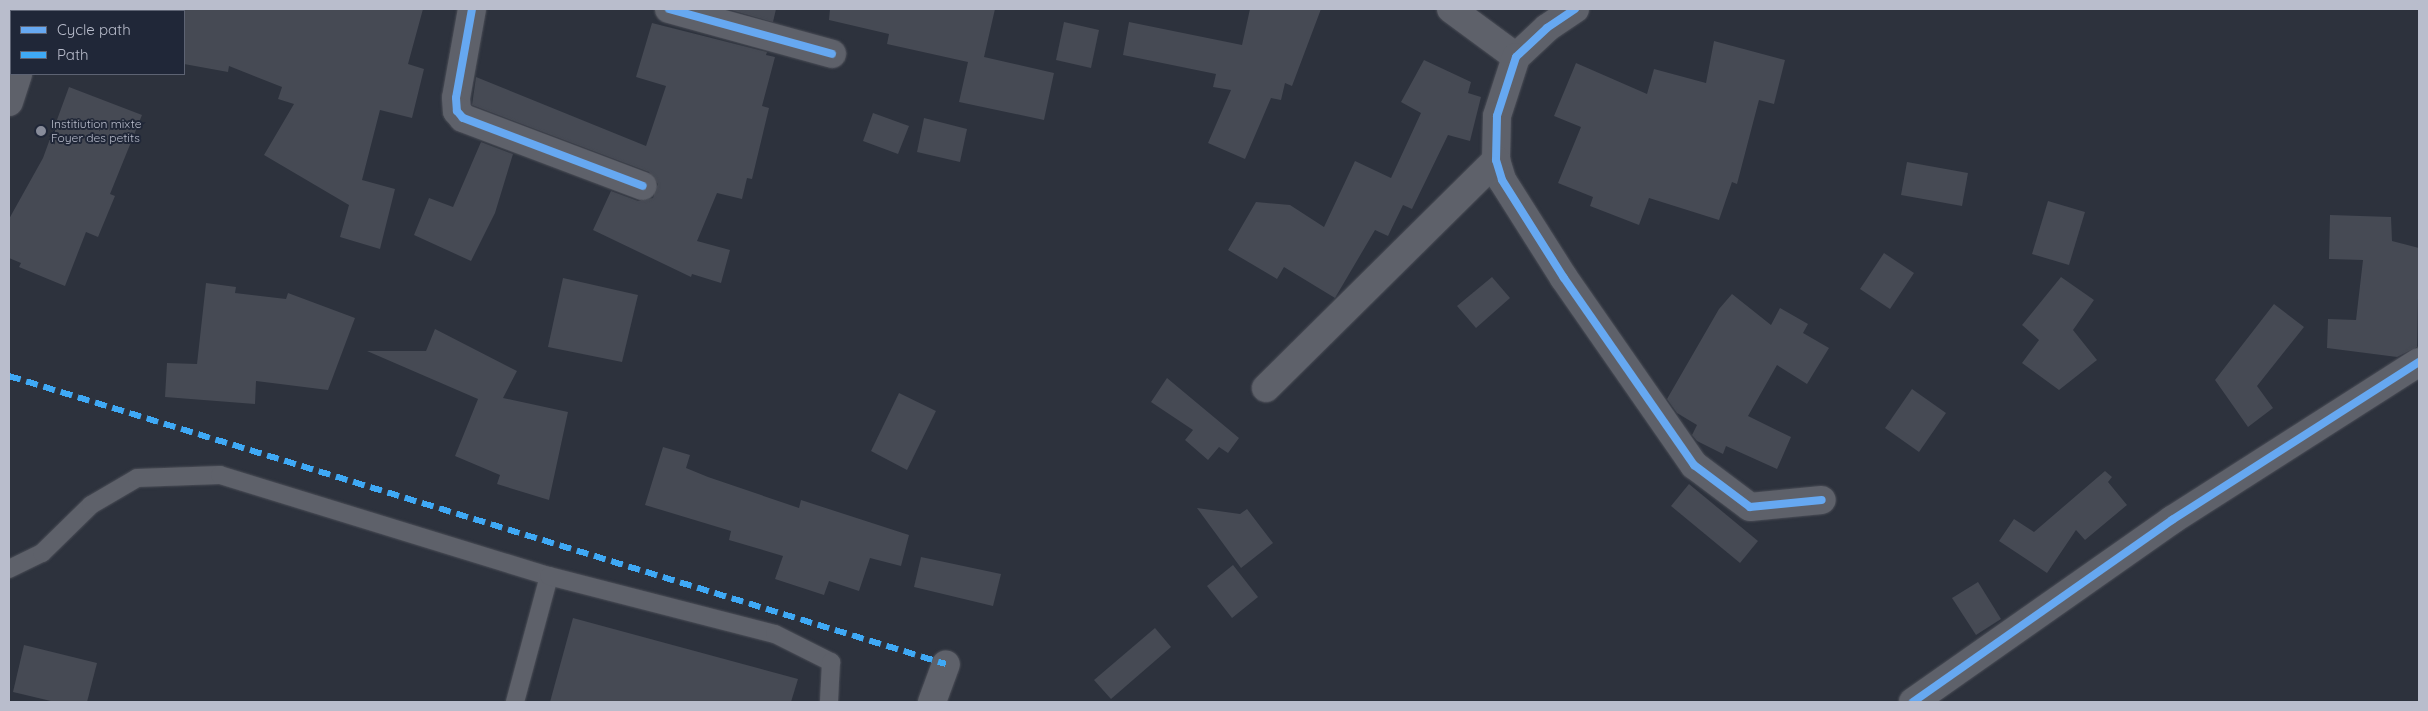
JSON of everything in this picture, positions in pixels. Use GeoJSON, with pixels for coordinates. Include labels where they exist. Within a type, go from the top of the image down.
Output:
{"type":"FeatureCollection","features":[{"type":"Feature","properties":{"kind":"street"},"geometry":{"type":"LineString","coordinates":[[472,9],[456,98],[457,111],[462,118],[643,186]]}},
{"type":"Feature","properties":{"kind":"street"},"geometry":{"type":"LineString","coordinates":[[669,9],[832,54]]}},
{"type":"Feature","properties":{"kind":"street"},"geometry":{"type":"LineString","coordinates":[[1451,9],[1516,57]]}},
{"type":"Feature","properties":{"kind":"street"},"geometry":{"type":"LineString","coordinates":[[1575,9],[1547,28],[1516,57],[1497,116],[1496,160],[1502,180],[1564,278],[1694,465],[1750,507],[1822,500]]}},
{"type":"Feature","properties":{"kind":"street"},"geometry":{"type":"LineString","coordinates":[[9,102],[18,75]]}},
{"type":"Feature","properties":{"kind":"street"},"geometry":{"type":"LineString","coordinates":[[1266,388],[1496,160]]}},
{"type":"Feature","properties":{"kind":"street"},"geometry":{"type":"LineString","coordinates":[[1913,702],[2172,520],[2419,362]]}},
{"type":"Feature","properties":{"kind":"street"},"geometry":{"type":"LineString","coordinates":[[932,702],[946,664]]}},
{"type":"Feature","properties":{"kind":"lane"},"geometry":{"type":"LineString","coordinates":[[9,569],[42,553],[90,505],[137,478],[220,475],[549,576],[775,634],[831,662],[829,702]]}},
{"type":"Feature","properties":{"kind":"lane"},"geometry":{"type":"LineString","coordinates":[[515,702],[549,576]]}},
{"type":"Feature","properties":{"kind":"building"},"geometry":{"type":"Polygon","coordinates":[[[423,9],[408,64],[424,69],[412,118],[380,110],[362,180],[395,189],[380,249],[340,237],[349,205],[264,155],[294,104],[278,99],[282,87],[229,66],[228,72],[185,64],[184,10],[423,9]]]}},
{"type":"Feature","properties":{"kind":"building"},"geometry":{"type":"Polygon","coordinates":[[[727,9],[776,9],[773,22],[727,9]]]}},
{"type":"Feature","properties":{"kind":"building"},"geometry":{"type":"Polygon","coordinates":[[[830,9],[995,9],[984,57],[1054,73],[1044,120],[959,102],[968,62],[887,44],[889,34],[829,20],[830,9]]]}},
{"type":"Feature","properties":{"kind":"building"},"geometry":{"type":"Polygon","coordinates":[[[1250,9],[1321,9],[1292,86],[1285,83],[1281,100],[1271,98],[1245,159],[1208,143],[1231,90],[1213,87],[1216,74],[1123,55],[1129,22],[1242,45],[1250,9]]]}},
{"type":"Feature","properties":{"kind":"building"},"geometry":{"type":"Polygon","coordinates":[[[1064,22],[1099,30],[1091,68],[1056,60],[1064,22]]]}},
{"type":"Feature","properties":{"kind":"building"},"geometry":{"type":"Polygon","coordinates":[[[652,23],[767,52],[766,55],[775,57],[762,106],[769,108],[752,179],[747,178],[742,199],[717,193],[697,241],[730,250],[721,283],[692,274],[691,277],[593,230],[611,191],[638,201],[653,198],[658,184],[649,172],[472,105],[476,77],[646,146],[666,86],[636,77],[652,23]]]}},
{"type":"Feature","properties":{"kind":"building"},"geometry":{"type":"Polygon","coordinates":[[[1714,41],[1785,60],[1774,104],[1759,100],[1737,184],[1732,182],[1719,220],[1649,198],[1639,225],[1590,206],[1593,197],[1558,183],[1581,127],[1554,116],[1576,63],[1647,94],[1654,69],[1706,83],[1714,41]]]}},
{"type":"Feature","properties":{"kind":"building"},"geometry":{"type":"Polygon","coordinates":[[[1424,60],[1471,82],[1468,93],[1481,97],[1470,141],[1448,135],[1412,209],[1403,205],[1388,236],[1375,230],[1335,298],[1284,267],[1277,279],[1228,250],[1256,202],[1290,205],[1324,227],[1355,161],[1391,178],[1421,113],[1401,102],[1424,60]]]}},
{"type":"Feature","properties":{"kind":"building"},"geometry":{"type":"Polygon","coordinates":[[[69,87],[142,115],[110,194],[115,196],[98,237],[86,232],[65,286],[19,267],[21,263],[9,258],[9,219],[43,158],[69,87]]]}},
{"type":"Feature","properties":{"kind":"building"},"geometry":{"type":"Polygon","coordinates":[[[873,113],[909,126],[898,154],[863,141],[873,113]]]}},
{"type":"Feature","properties":{"kind":"building"},"geometry":{"type":"Polygon","coordinates":[[[924,118],[967,129],[960,162],[917,152],[924,118]]]}},
{"type":"Feature","properties":{"kind":"building"},"geometry":{"type":"Polygon","coordinates":[[[481,142],[513,154],[495,213],[471,261],[414,235],[429,198],[453,207],[481,142]]]}},
{"type":"Feature","properties":{"kind":"building"},"geometry":{"type":"Polygon","coordinates":[[[1907,162],[1968,173],[1962,206],[1901,195],[1907,162]]]}},
{"type":"Feature","properties":{"kind":"building"},"geometry":{"type":"Polygon","coordinates":[[[2048,201],[2085,212],[2069,265],[2032,254],[2048,201]]]}},
{"type":"Feature","properties":{"kind":"building"},"geometry":{"type":"Polygon","coordinates":[[[2330,215],[2391,217],[2392,241],[2419,248],[2417,347],[2397,357],[2327,348],[2328,319],[2356,320],[2363,260],[2329,259],[2330,215]]]}},
{"type":"Feature","properties":{"kind":"building"},"geometry":{"type":"Polygon","coordinates":[[[1884,253],[1914,273],[1890,309],[1860,289],[1884,253]]]}},
{"type":"Feature","properties":{"kind":"building"},"geometry":{"type":"Polygon","coordinates":[[[1492,277],[1510,298],[1476,328],[1457,306],[1492,277]]]}},
{"type":"Feature","properties":{"kind":"building"},"geometry":{"type":"Polygon","coordinates":[[[2061,277],[2094,300],[2073,330],[2097,360],[2059,390],[2022,363],[2039,340],[2022,325],[2061,277]]]}},
{"type":"Feature","properties":{"kind":"building"},"geometry":{"type":"Polygon","coordinates":[[[563,278],[638,295],[622,362],[548,347],[563,278]]]}},
{"type":"Feature","properties":{"kind":"building"},"geometry":{"type":"Polygon","coordinates":[[[206,283],[236,287],[235,293],[286,299],[288,293],[355,318],[328,390],[256,381],[255,404],[165,397],[167,363],[197,364],[206,283]]]}},
{"type":"Feature","properties":{"kind":"building"},"geometry":{"type":"Polygon","coordinates":[[[1732,294],[1771,325],[1780,308],[1808,324],[1803,333],[1829,348],[1807,384],[1777,365],[1748,416],[1791,437],[1777,469],[1726,446],[1723,454],[1697,441],[1692,435],[1697,425],[1677,413],[1667,399],[1719,309],[1732,294]]]}},
{"type":"Feature","properties":{"kind":"building"},"geometry":{"type":"Polygon","coordinates":[[[2274,304],[2304,327],[2257,386],[2273,408],[2248,427],[2215,380],[2274,304]]]}},
{"type":"Feature","properties":{"kind":"building"},"geometry":{"type":"Polygon","coordinates":[[[435,329],[517,371],[503,398],[568,412],[549,500],[497,484],[500,475],[455,456],[478,399],[367,351],[426,351],[435,329]]]}},
{"type":"Feature","properties":{"kind":"building"},"geometry":{"type":"Polygon","coordinates":[[[1167,378],[1239,438],[1228,453],[1219,447],[1208,460],[1185,440],[1193,430],[1151,402],[1167,378]]]}},
{"type":"Feature","properties":{"kind":"building"},"geometry":{"type":"Polygon","coordinates":[[[1912,389],[1946,413],[1919,452],[1885,428],[1912,389]]]}},
{"type":"Feature","properties":{"kind":"building"},"geometry":{"type":"Polygon","coordinates":[[[899,393],[936,411],[907,470],[871,451],[899,393]]]}},
{"type":"Feature","properties":{"kind":"building"},"geometry":{"type":"Polygon","coordinates":[[[663,447],[690,455],[686,468],[708,477],[799,508],[801,500],[909,535],[901,566],[870,558],[859,591],[829,581],[824,595],[775,579],[783,556],[729,540],[731,531],[645,505],[663,447]]]}},
{"type":"Feature","properties":{"kind":"building"},"geometry":{"type":"Polygon","coordinates":[[[2105,471],[2112,477],[2108,482],[2127,505],[2085,540],[2076,530],[2047,573],[1999,541],[2014,519],[2034,532],[2105,471]]]}},
{"type":"Feature","properties":{"kind":"building"},"geometry":{"type":"Polygon","coordinates":[[[1689,484],[1758,541],[1740,563],[1671,506],[1689,484]]]}},
{"type":"Feature","properties":{"kind":"building"},"geometry":{"type":"Polygon","coordinates":[[[1197,508],[1240,514],[1247,509],[1273,543],[1241,568],[1197,508]]]}},
{"type":"Feature","properties":{"kind":"building"},"geometry":{"type":"Polygon","coordinates":[[[921,557],[1001,574],[993,606],[914,587],[921,557]]]}},
{"type":"Feature","properties":{"kind":"building"},"geometry":{"type":"Polygon","coordinates":[[[1233,565],[1258,597],[1232,618],[1207,586],[1233,565]]]}},
{"type":"Feature","properties":{"kind":"building"},"geometry":{"type":"Polygon","coordinates":[[[1978,582],[2001,619],[1976,635],[1952,598],[1978,582]]]}},
{"type":"Feature","properties":{"kind":"building"},"geometry":{"type":"Polygon","coordinates":[[[573,618],[798,679],[791,702],[550,702],[573,618]]]}},
{"type":"Feature","properties":{"kind":"building"},"geometry":{"type":"Polygon","coordinates":[[[1155,628],[1171,647],[1111,699],[1094,680],[1155,628]]]}},
{"type":"Feature","properties":{"kind":"building"},"geometry":{"type":"Polygon","coordinates":[[[24,645],[97,663],[87,702],[55,702],[13,692],[24,645]]]}},
{"type":"Feature","properties":{"kind":"marked path"},"geometry":{"type":"LineString","coordinates":[[9,376],[946,664]]}},
{"type":"Feature","properties":{"kind":"cycle path"},"geometry":{"type":"LineString","coordinates":[[472,9],[456,98],[457,111],[463,118],[643,186]]}},
{"type":"Feature","properties":{"kind":"cycle path"},"geometry":{"type":"LineString","coordinates":[[669,9],[832,54]]}},
{"type":"Feature","properties":{"kind":"cycle path"},"geometry":{"type":"LineString","coordinates":[[1575,9],[1547,28],[1516,57],[1497,116],[1496,160],[1502,180],[1564,278],[1694,465],[1750,507],[1822,500]]}},
{"type":"Feature","properties":{"kind":"cycle path"},"geometry":{"type":"LineString","coordinates":[[1913,702],[2172,520],[2419,362]]}},
{"type":"Feature","properties":{"kind":"place","name":"Institiution mixte Foyer des petits"},"geometry":{"type":"Point","coordinates":[41,131]}}]}
